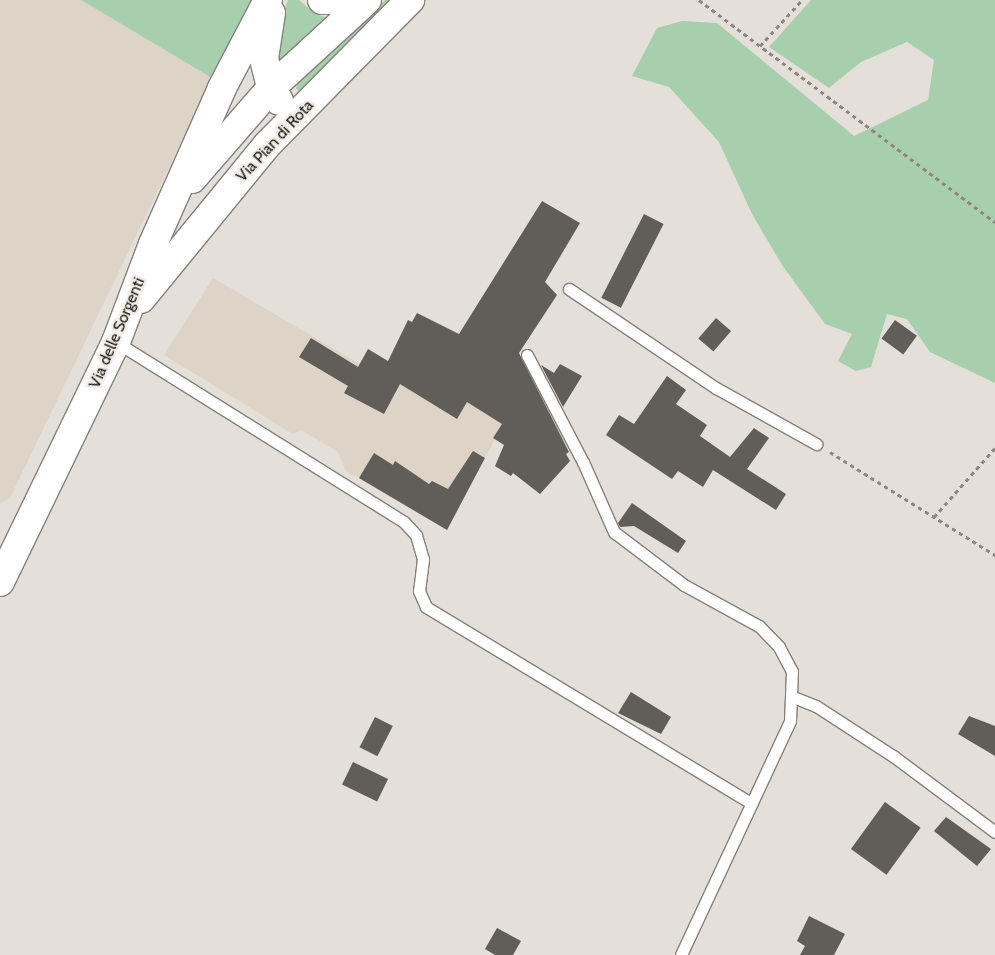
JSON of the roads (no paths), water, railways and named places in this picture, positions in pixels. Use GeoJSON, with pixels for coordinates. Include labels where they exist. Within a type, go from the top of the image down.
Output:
{"type":"FeatureCollection","features":[{"type":"Feature","properties":{"kind":"main road","name":"Via delle Sorgenti"},"geometry":{"type":"LineString","coordinates":[[0,582],[130,312],[153,244],[240,54],[268,0]]}},
{"type":"Feature","properties":{"kind":"main road"},"geometry":{"type":"LineString","coordinates":[[275,0],[264,48],[267,109],[293,121]]}},
{"type":"Feature","properties":{"kind":"main road"},"geometry":{"type":"LineString","coordinates":[[322,0],[350,0]]}},
{"type":"Feature","properties":{"kind":"main road"},"geometry":{"type":"LineString","coordinates":[[175,198],[265,95],[367,0]]}},
{"type":"Feature","properties":{"kind":"main road","name":"Via Pian di Rota"},"geometry":{"type":"LineString","coordinates":[[130,312],[267,145],[293,121],[410,0]]}},
{"type":"Feature","properties":{"kind":"main road"},"geometry":{"type":"LineString","coordinates":[[240,54],[242,69],[265,95]]}},
{"type":"Feature","properties":{"kind":"lane"},"geometry":{"type":"LineString","coordinates":[[570,289],[716,388],[816,444]]}},
{"type":"Feature","properties":{"kind":"lane"},"geometry":{"type":"LineString","coordinates":[[116,342],[404,522],[416,535],[423,558],[419,591],[426,607],[751,803]]}},
{"type":"Feature","properties":{"kind":"lane"},"geometry":{"type":"LineString","coordinates":[[528,355],[583,462],[614,532],[684,585],[759,626],[779,647],[792,671],[790,721],[681,955]]}},
{"type":"Feature","properties":{"kind":"lane"},"geometry":{"type":"LineString","coordinates":[[791,696],[816,706],[893,756],[995,832]]}}]}
